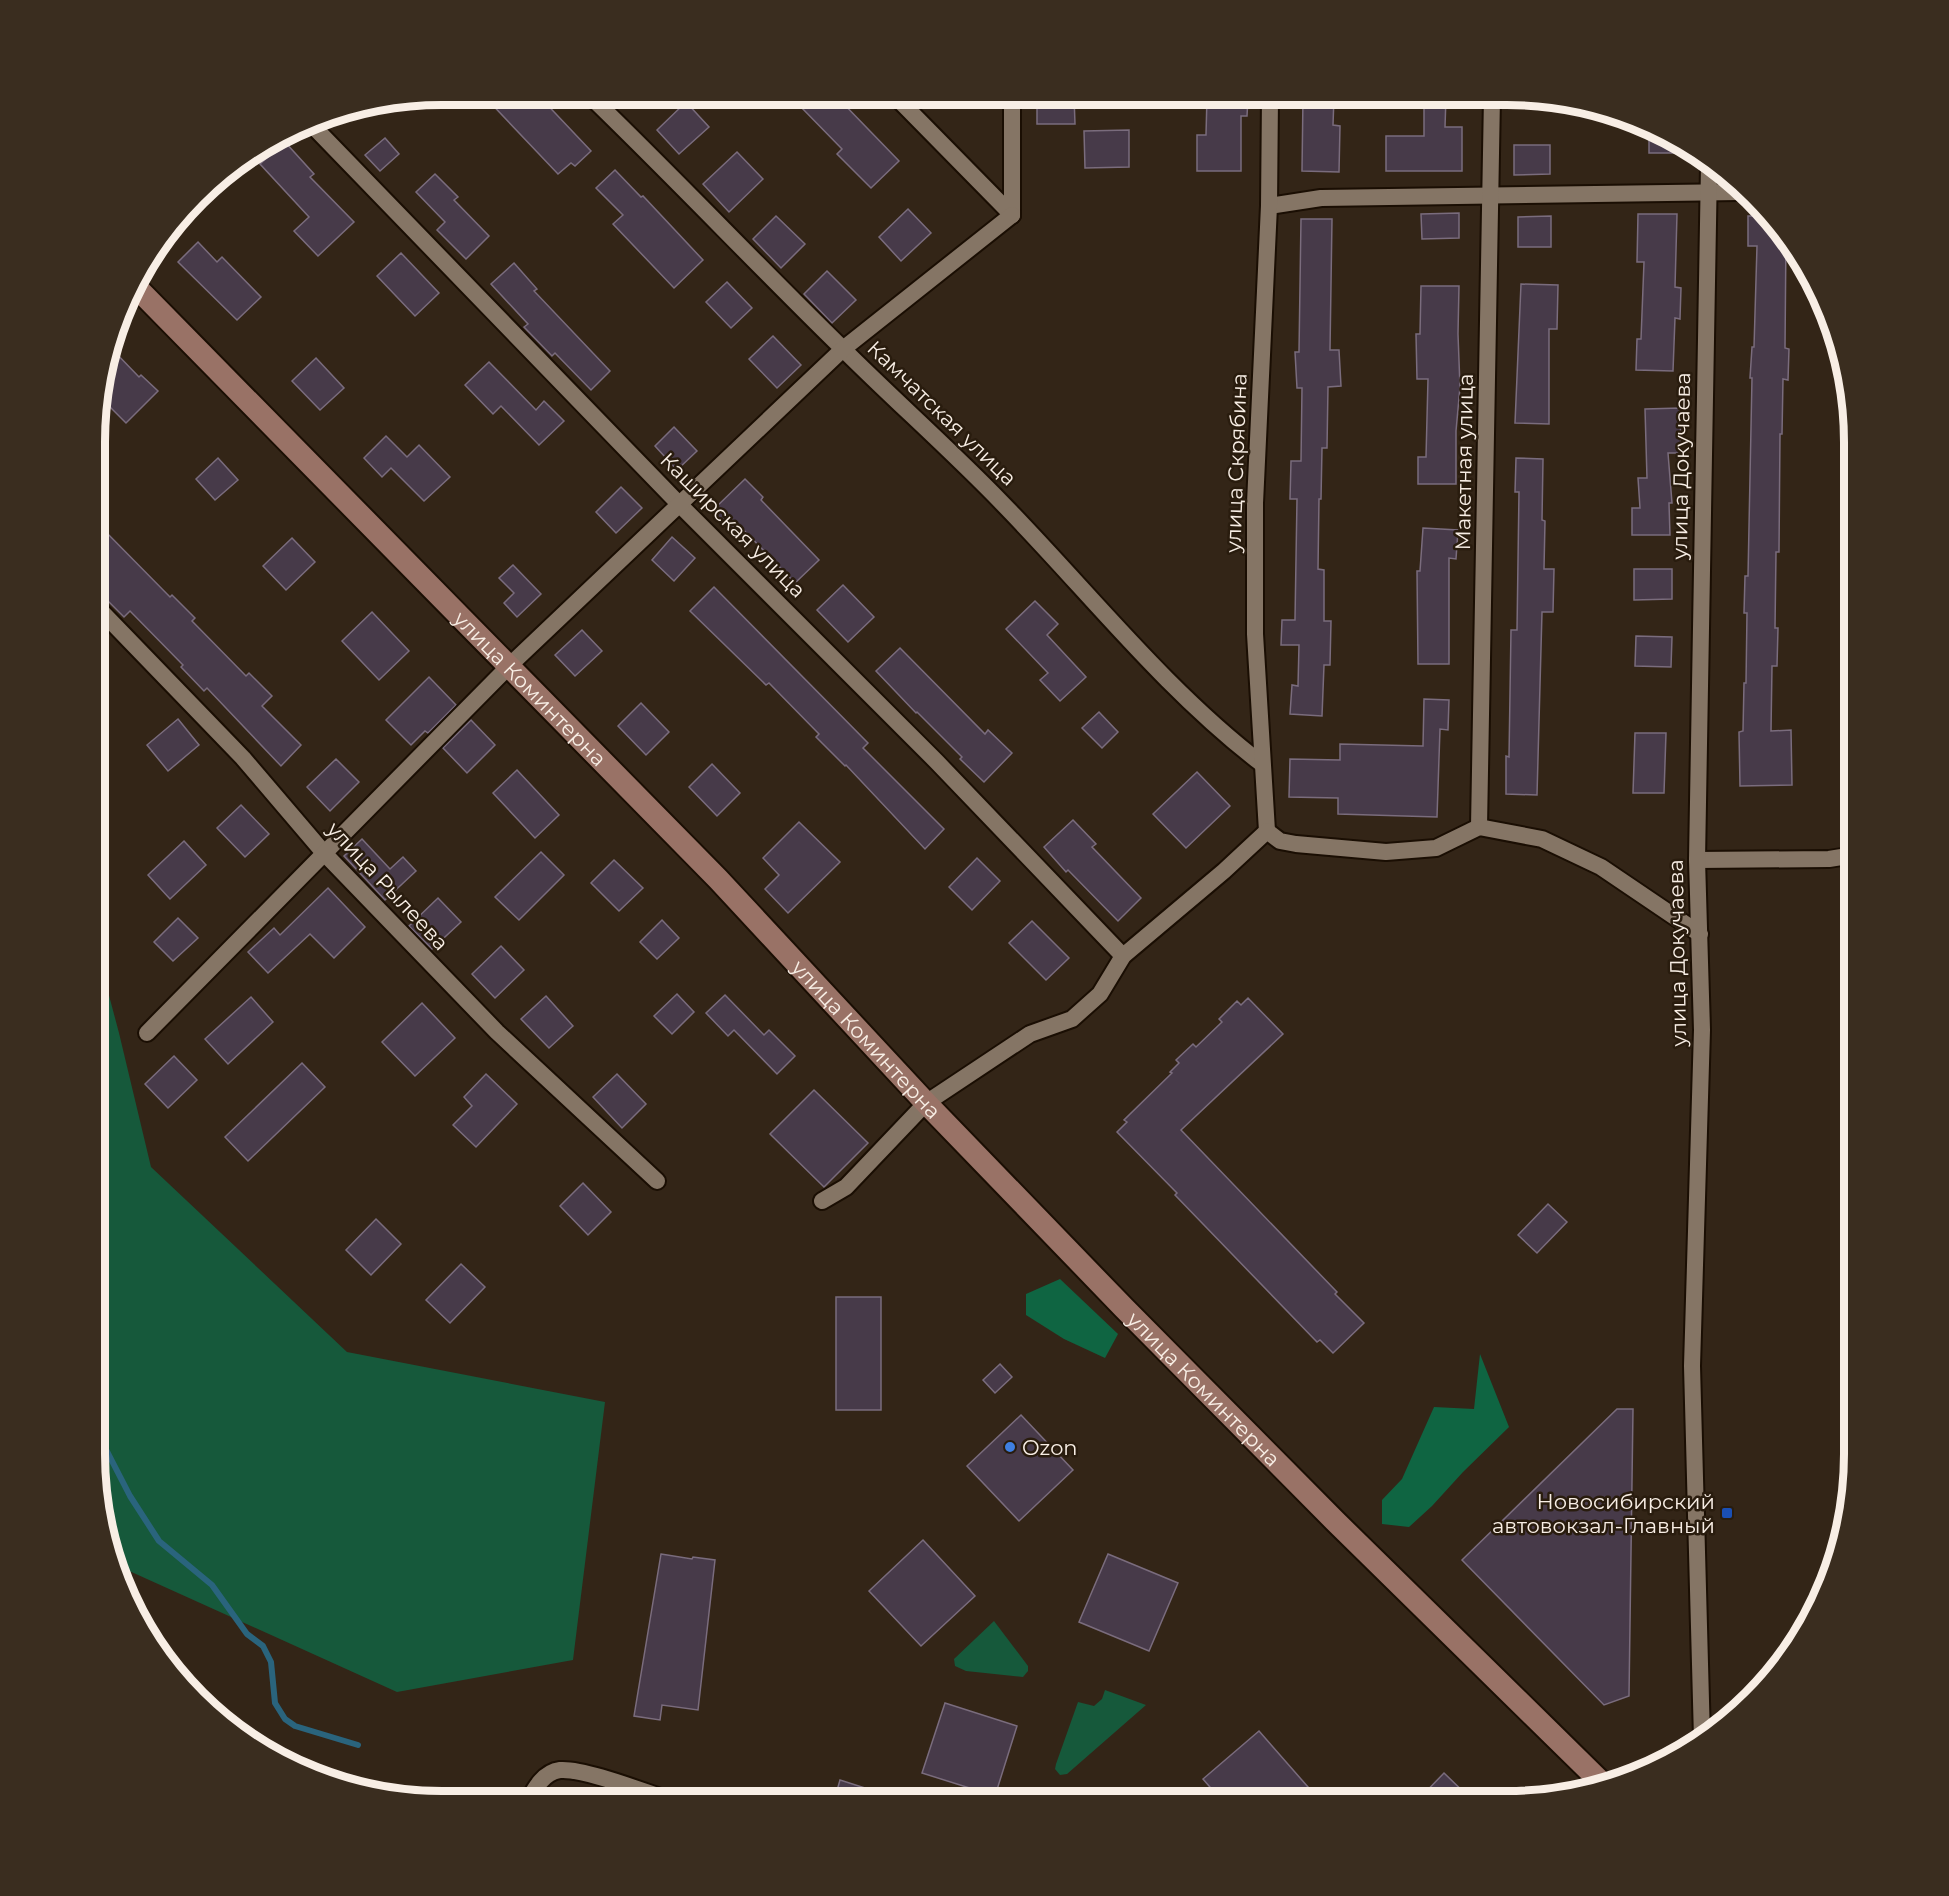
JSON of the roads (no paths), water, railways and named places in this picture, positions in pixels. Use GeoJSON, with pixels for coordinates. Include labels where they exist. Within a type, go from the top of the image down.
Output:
{"type":"FeatureCollection","features":[{"type":"Feature","properties":{"kind":"street","name":"Камчатская улица"},"geometry":{"type":"LineString","coordinates":[[599,105],[843,349],[952,452],[1209,721],[1262,764]]}},
{"type":"Feature","properties":{"kind":"street"},"geometry":{"type":"LineString","coordinates":[[904,105],[1012,215]]}},
{"type":"Feature","properties":{"kind":"street"},"geometry":{"type":"LineString","coordinates":[[1012,105],[1012,215]]}},
{"type":"Feature","properties":{"kind":"street","name":"улица Скрябина"},"geometry":{"type":"LineString","coordinates":[[1267,831],[1255,634],[1255,503],[1269,206],[1270,105]]}},
{"type":"Feature","properties":{"kind":"street","name":"Макетная улица"},"geometry":{"type":"LineString","coordinates":[[1479,827],[1492,105]]}},
{"type":"Feature","properties":{"kind":"street","name":"Каширская улица"},"geometry":{"type":"LineString","coordinates":[[316,130],[680,505],[937,762],[1123,956]]}},
{"type":"Feature","properties":{"kind":"street","name":"улица Докучаева"},"geometry":{"type":"LineString","coordinates":[[1702,1728],[1692,1366],[1702,1030],[1697,860],[1709,173]]}},
{"type":"Feature","properties":{"kind":"street"},"geometry":{"type":"LineString","coordinates":[[1269,206],[1321,198],[1732,192]]}},
{"type":"Feature","properties":{"kind":"street"},"geometry":{"type":"LineString","coordinates":[[147,1033],[509,666],[843,349],[1012,215]]}},
{"type":"Feature","properties":{"kind":"street","name":"улица Коминтерна"},"geometry":{"type":"LineString","coordinates":[[141,292],[718,879],[926,1103],[1116,1299],[1335,1521],[1598,1779]]}},
{"type":"Feature","properties":{"kind":"street","name":"улица Рылеева"},"geometry":{"type":"LineString","coordinates":[[105,615],[243,758],[324,853],[497,1032],[657,1181]]}},
{"type":"Feature","properties":{"kind":"street"},"geometry":{"type":"LineString","coordinates":[[822,1201],[846,1187],[926,1103],[1030,1034],[1072,1019],[1100,994],[1123,956],[1224,871],[1267,831],[1280,841],[1296,844],[1386,852],[1436,848],[1479,827],[1542,838],[1601,867],[1700,934]]}},
{"type":"Feature","properties":{"kind":"street"},"geometry":{"type":"LineString","coordinates":[[1697,860],[1829,859],[1844,857]]}},
{"type":"Feature","properties":{"kind":"street"},"geometry":{"type":"LineString","coordinates":[[533,1791],[537,1783],[559,1770],[579,1772],[640,1791]]}},
{"type":"Feature","properties":{"kind":"waterway"},"geometry":{"type":"LineString","coordinates":[[105,1447],[130,1496],[159,1541],[212,1585],[247,1634],[263,1646],[271,1662],[275,1703],[285,1719],[295,1726],[358,1745]]}},
{"type":"Feature","properties":{"kind":"place","name":"Ozon"},"geometry":{"type":"Point","coordinates":[1010,1447]}},
{"type":"Feature","properties":{"kind":"place","name":"Новосибирский автовокзал-Главный"},"geometry":{"type":"Point","coordinates":[1727,1513]}}]}
